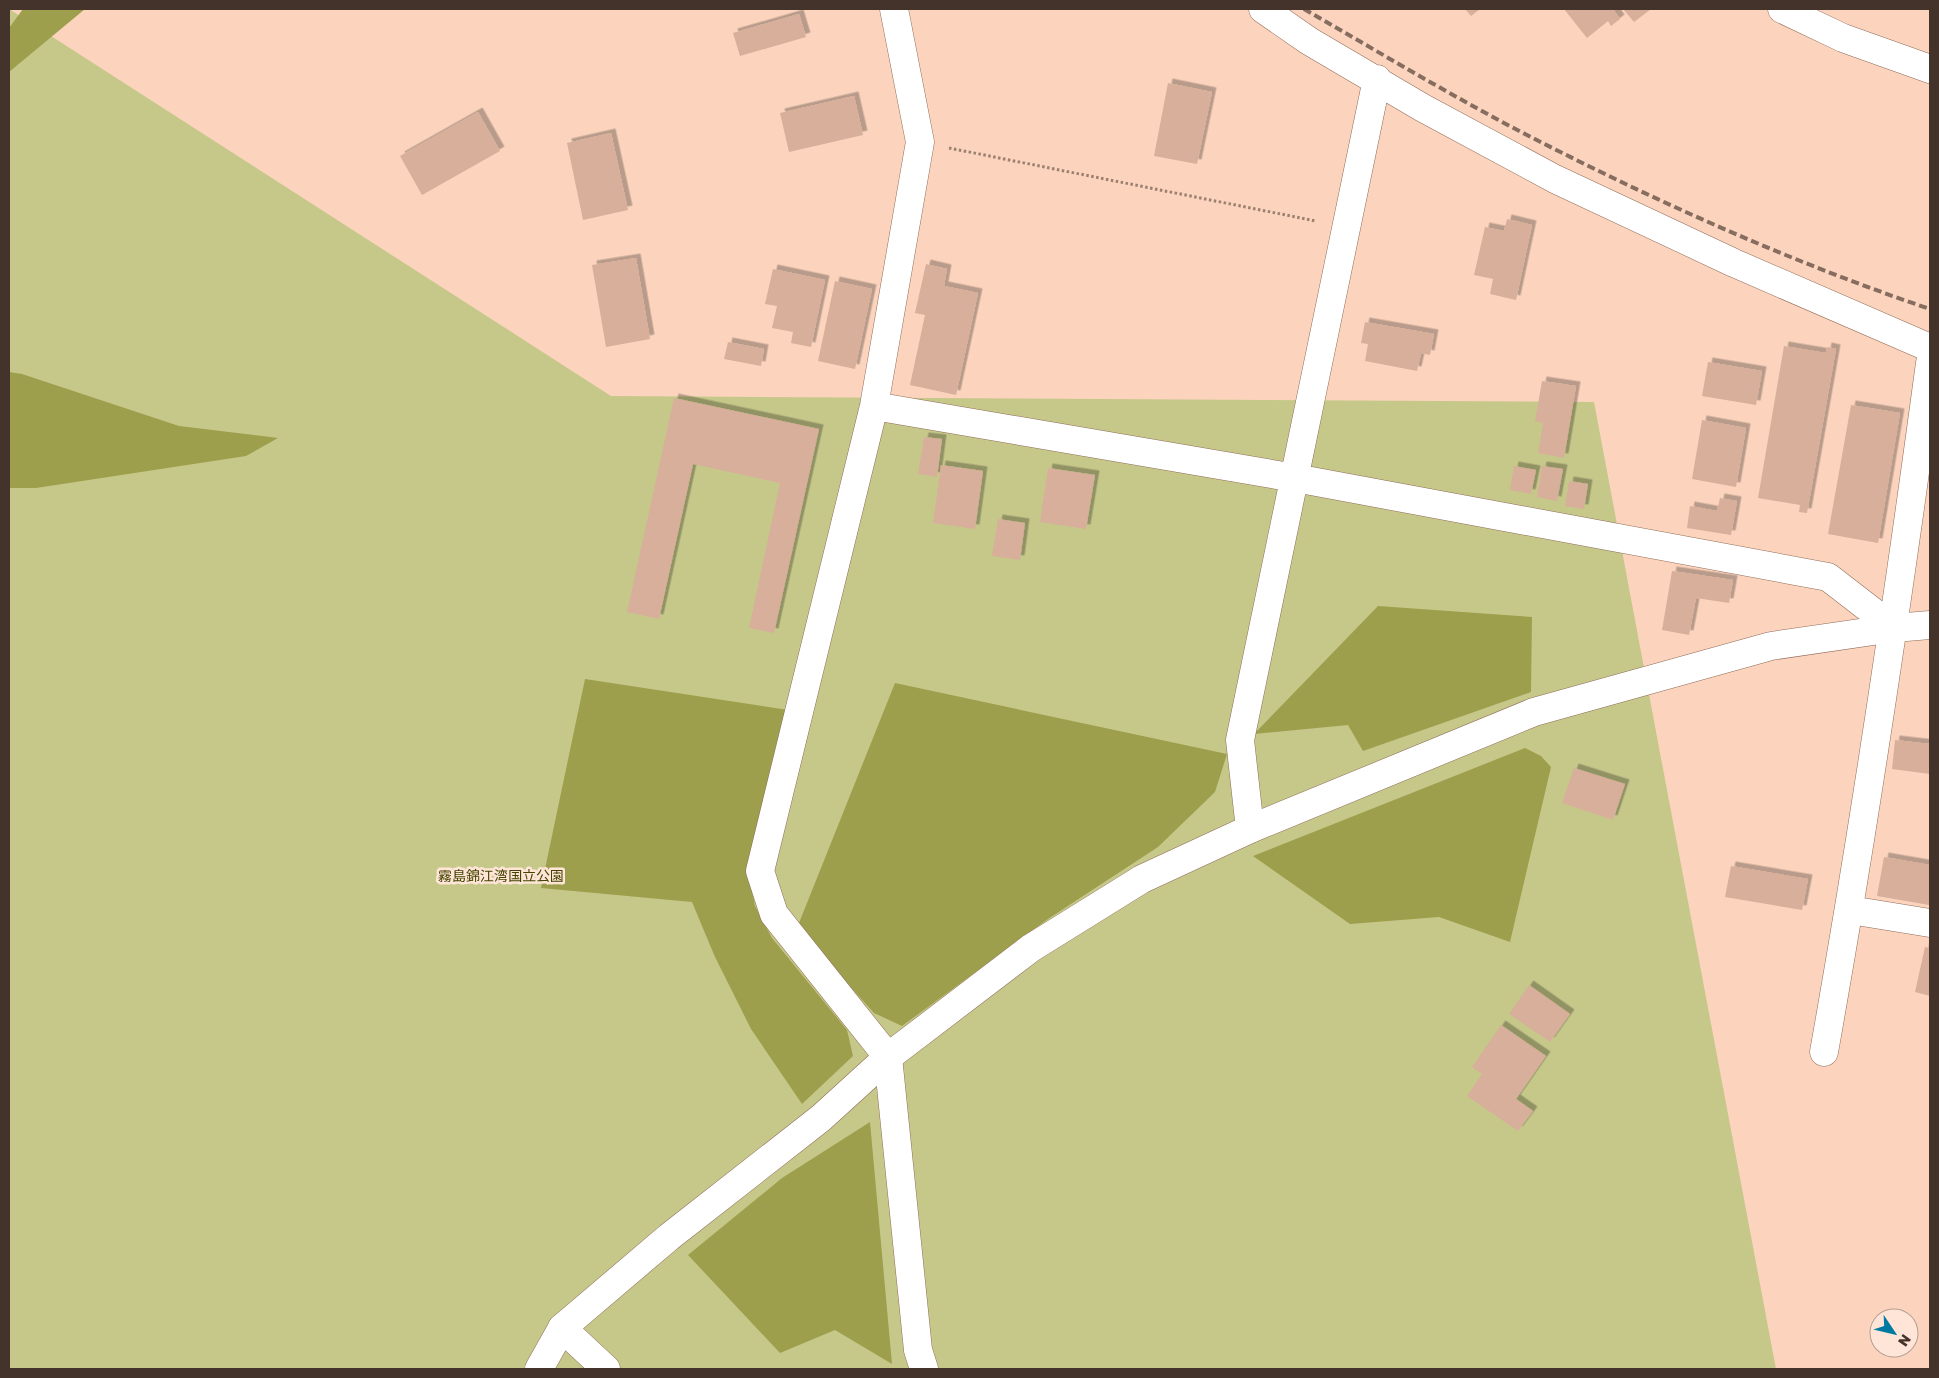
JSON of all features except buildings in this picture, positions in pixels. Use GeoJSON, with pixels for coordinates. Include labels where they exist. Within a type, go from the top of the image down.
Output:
{"type":"FeatureCollection","features":[{"type":"Feature","properties":{"kind":"street"},"geometry":{"type":"LineString","coordinates":[[894,9],[920,142],[874,406],[760,871],[774,914],[888,1057],[918,1350],[924,1369]]}},
{"type":"Feature","properties":{"kind":"street"},"geometry":{"type":"LineString","coordinates":[[1263,9],[1309,41],[1424,108],[1555,179],[1734,263],[1930,348]]}},
{"type":"Feature","properties":{"kind":"street"},"geometry":{"type":"LineString","coordinates":[[1782,9],[1843,38],[1930,69]]}},
{"type":"Feature","properties":{"kind":"street"},"geometry":{"type":"LineString","coordinates":[[1250,828],[1240,740],[1377,79]]}},
{"type":"Feature","properties":{"kind":"street"},"geometry":{"type":"LineString","coordinates":[[1824,1052],[1850,910],[1894,628],[1930,363]]}},
{"type":"Feature","properties":{"kind":"street"},"geometry":{"type":"LineString","coordinates":[[874,406],[1295,478],[1828,577],[1894,628]]}},
{"type":"Feature","properties":{"kind":"street"},"geometry":{"type":"LineString","coordinates":[[538,1369],[562,1328],[669,1238],[821,1118],[888,1057],[1031,948],[1142,879],[1250,828],[1534,712],[1771,646],[1894,628],[1930,625]]}},
{"type":"Feature","properties":{"kind":"street"},"geometry":{"type":"LineString","coordinates":[[1850,910],[1930,923]]}},
{"type":"Feature","properties":{"kind":"street"},"geometry":{"type":"LineString","coordinates":[[562,1328],[606,1369]]}},
{"type":"Feature","properties":{"kind":"path"},"geometry":{"type":"LineString","coordinates":[[920,142],[1346,228]]}},
{"type":"Feature","properties":{"kind":"green space","name":"霧島錦江湾国立公園"},"geometry":{"type":"Polygon","coordinates":[[[9,9],[611,396],[1594,402],[1776,1369],[9,1369],[9,9]]]}},
{"type":"Feature","properties":{"kind":"shaded area"},"geometry":{"type":"Polygon","coordinates":[[[23,9],[85,9],[9,72],[9,28],[23,9]]]}},
{"type":"Feature","properties":{"kind":"shaded area"},"geometry":{"type":"Polygon","coordinates":[[[9,372],[22,374],[179,426],[278,438],[246,456],[36,488],[9,488],[9,372]]]}},
{"type":"Feature","properties":{"kind":"shaded area"},"geometry":{"type":"Polygon","coordinates":[[[1378,606],[1532,617],[1531,692],[1363,751],[1348,725],[1254,734],[1378,606]]]}},
{"type":"Feature","properties":{"kind":"shaded area"},"geometry":{"type":"Polygon","coordinates":[[[585,679],[788,710],[748,873],[755,906],[772,938],[847,1030],[853,1056],[802,1104],[751,1029],[715,957],[692,902],[541,888],[585,679]]]}},
{"type":"Feature","properties":{"kind":"shaded area"},"geometry":{"type":"Polygon","coordinates":[[[895,683],[1227,754],[1215,792],[1158,847],[1048,919],[902,1026],[874,1013],[797,928],[895,683]]]}},
{"type":"Feature","properties":{"kind":"shaded area"},"geometry":{"type":"Polygon","coordinates":[[[1525,748],[1541,756],[1551,767],[1510,942],[1439,917],[1350,924],[1253,856],[1525,748]]]}},
{"type":"Feature","properties":{"kind":"shaded area"},"geometry":{"type":"Polygon","coordinates":[[[870,1122],[892,1364],[835,1330],[780,1353],[688,1255],[782,1178],[870,1122]]]}},
{"type":"Feature","properties":{"kind":"railway"},"geometry":{"type":"LineString","coordinates":[[1304,9],[1497,119],[1624,183],[1775,251],[1930,309]]}}]}
